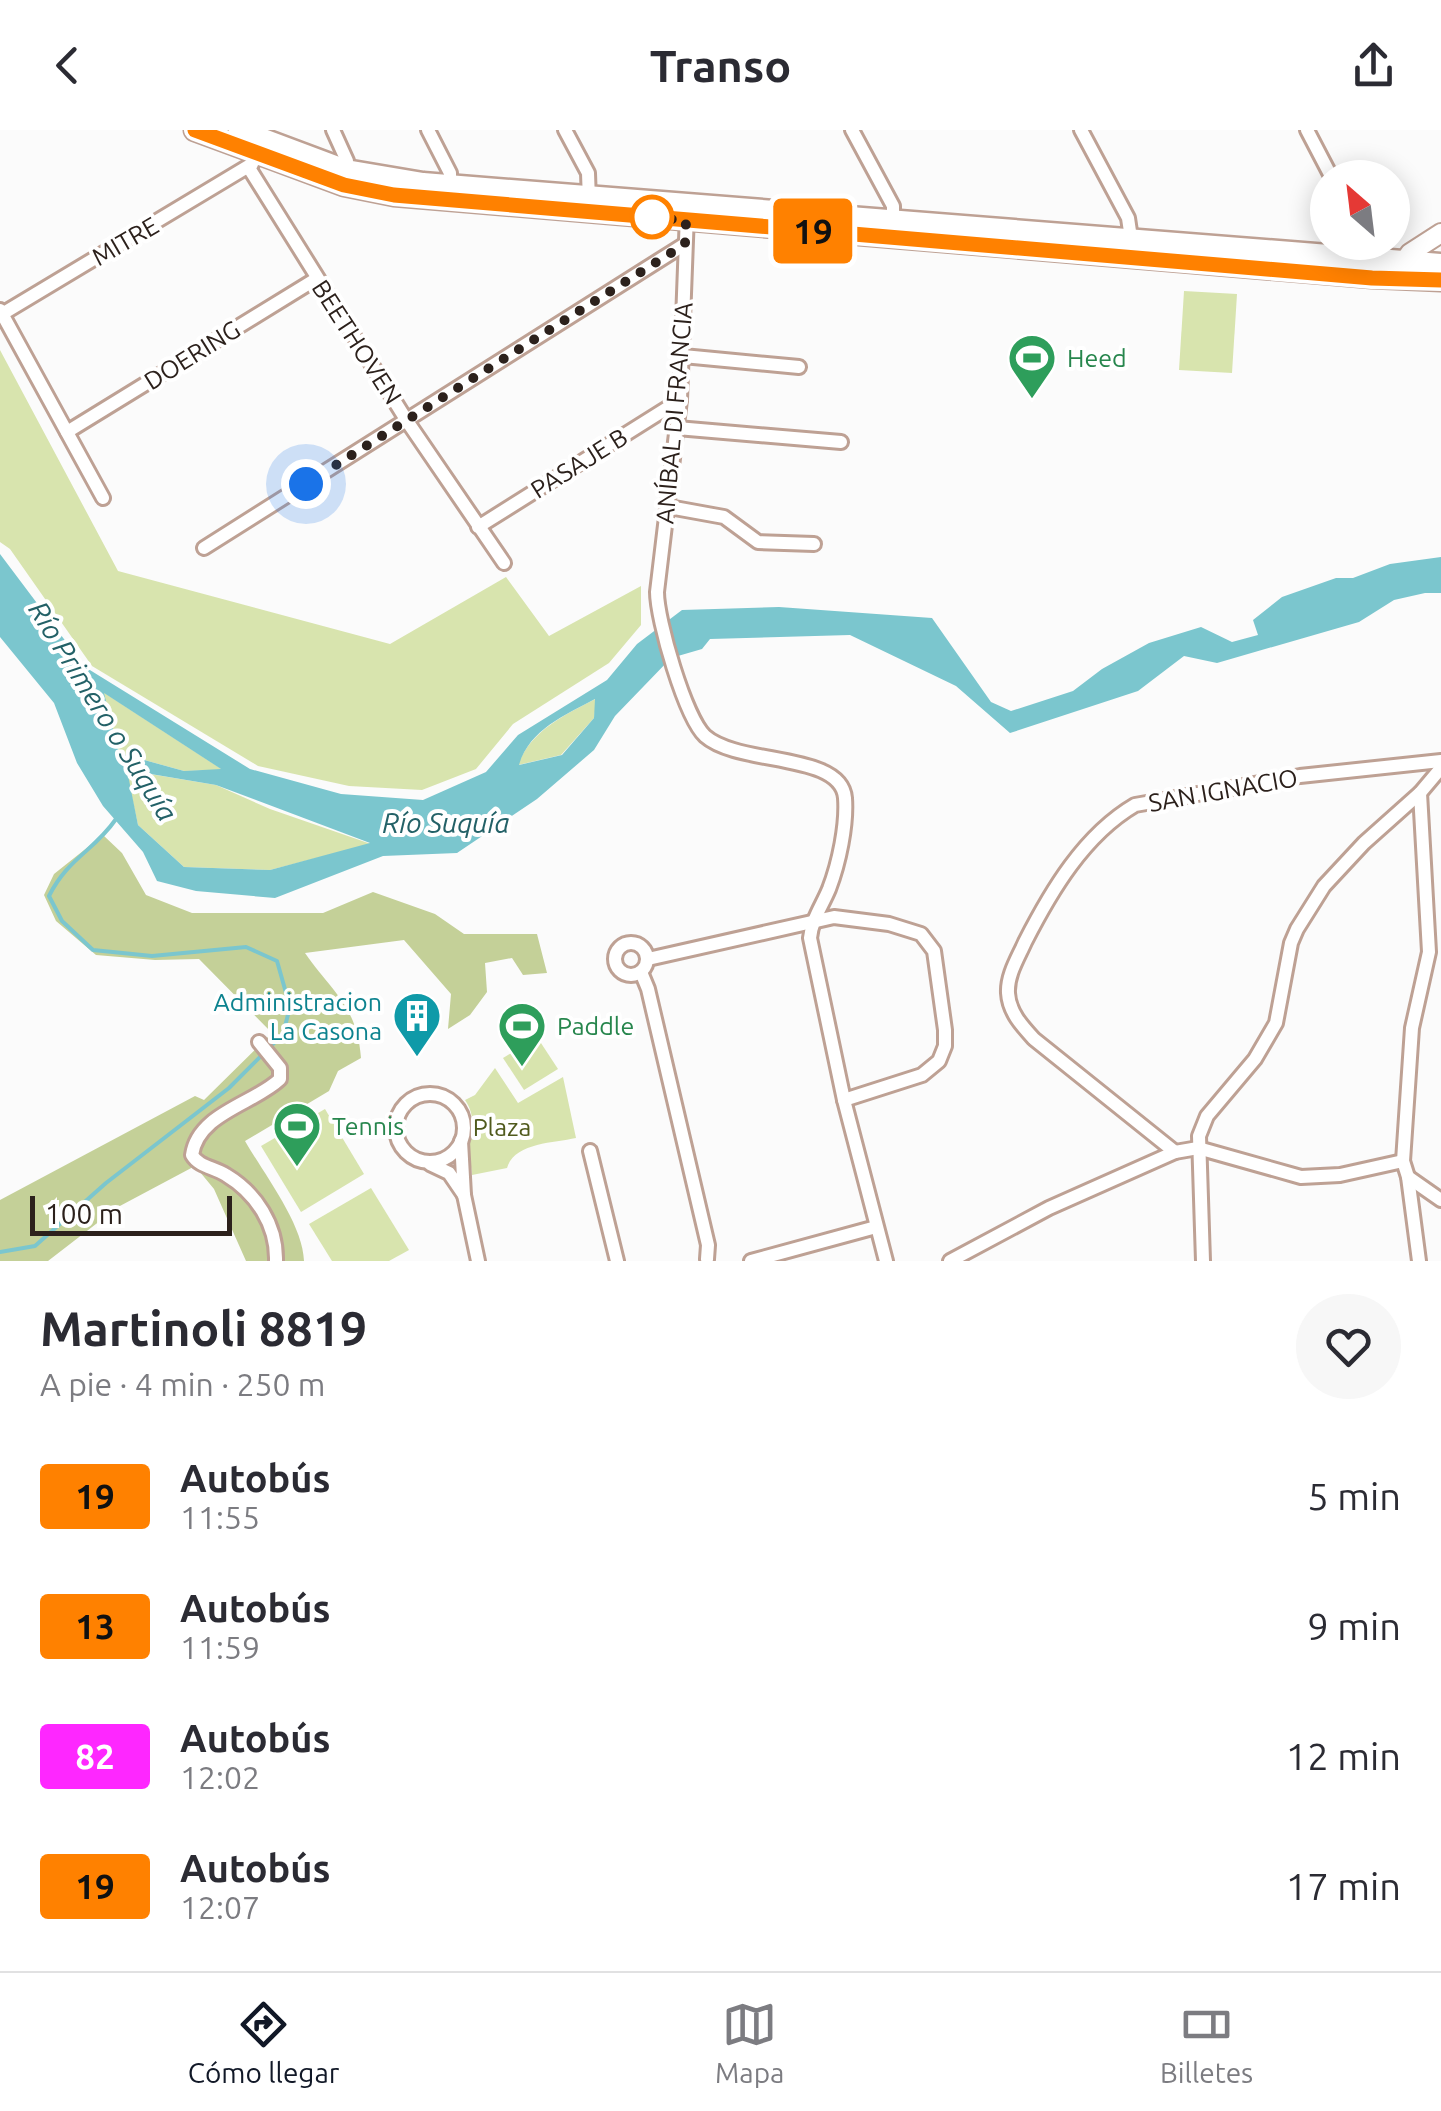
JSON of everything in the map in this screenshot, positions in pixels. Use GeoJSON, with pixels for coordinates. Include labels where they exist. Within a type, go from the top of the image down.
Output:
{"type":"FeatureCollection","features":[{"type":"Feature","properties":{"kind":"main road"},"geometry":{"type":"LineString","coordinates":[[195,130],[345,178],[370,192],[450,193],[1132,249],[1310,257]]}},
{"type":"Feature","properties":{"kind":"main road"},"geometry":{"type":"LineString","coordinates":[[239,130],[260,148]]}},
{"type":"Feature","properties":{"kind":"main road"},"geometry":{"type":"LineString","coordinates":[[1371,260],[1441,280]]}},
{"type":"Feature","properties":{"kind":"main road"},"geometry":{"type":"LineString","coordinates":[[1400,271],[1441,264]]}},
{"type":"Feature","properties":{"kind":"street"},"geometry":{"type":"LineString","coordinates":[[333,130],[344,154],[345,178]]}},
{"type":"Feature","properties":{"kind":"street"},"geometry":{"type":"LineString","coordinates":[[428,130],[446,163],[450,193]]}},
{"type":"Feature","properties":{"kind":"street"},"geometry":{"type":"LineString","coordinates":[[565,130],[588,173],[588,204]]}},
{"type":"Feature","properties":{"kind":"street"},"geometry":{"type":"LineString","coordinates":[[852,130],[893,206],[893,230]]}},
{"type":"Feature","properties":{"kind":"street"},"geometry":{"type":"LineString","coordinates":[[1081,130],[1128,218],[1132,249]]}},
{"type":"Feature","properties":{"kind":"street"},"geometry":{"type":"LineString","coordinates":[[1307,130],[1323,160]]}},
{"type":"Feature","properties":{"kind":"street","name":"BEETHOVEN"},"geometry":{"type":"LineString","coordinates":[[260,148],[316,278],[504,563]]}},
{"type":"Feature","properties":{"kind":"street","name":"MITRE"},"geometry":{"type":"LineString","coordinates":[[1,312],[260,148]]}},
{"type":"Feature","properties":{"kind":"street","name":"ANÍBAL DI FRANCIA"},"geometry":{"type":"LineString","coordinates":[[687,213],[680,400],[658,610],[690,713],[705,736],[727,750],[822,769],[842,787],[845,799],[834,872],[813,920]]}},
{"type":"Feature","properties":{"kind":"street"},"geometry":{"type":"LineString","coordinates":[[1400,271],[1441,233]]}},
{"type":"Feature","properties":{"kind":"street"},"geometry":{"type":"LineString","coordinates":[[204,548],[685,244]]}},
{"type":"Feature","properties":{"kind":"street","name":"DOERING"},"geometry":{"type":"LineString","coordinates":[[67,432],[316,278]]}},
{"type":"Feature","properties":{"kind":"street"},"geometry":{"type":"LineString","coordinates":[[1,312],[103,498]]}},
{"type":"Feature","properties":{"kind":"street"},"geometry":{"type":"LineString","coordinates":[[683,356],[799,367]]}},
{"type":"Feature","properties":{"kind":"street","name":"PASAJE B"},"geometry":{"type":"LineString","coordinates":[[478,527],[680,400]]}},
{"type":"Feature","properties":{"kind":"street"},"geometry":{"type":"LineString","coordinates":[[677,428],[841,442]]}},
{"type":"Feature","properties":{"kind":"street"},"geometry":{"type":"LineString","coordinates":[[668,507],[724,517],[758,542],[814,544]]}},
{"type":"Feature","properties":{"kind":"street"},"geometry":{"type":"LineString","coordinates":[[1203,1261],[1198,1148],[1207,1116],[1255,1059],[1276,1023],[1291,943],[1307,910],[1364,843],[1420,793],[1441,764]]}},
{"type":"Feature","properties":{"kind":"street","name":"SAN IGNACIO"},"geometry":{"type":"LineString","coordinates":[[1176,1152],[1034,1039],[1010,1006],[1011,972],[1068,867],[1123,812],[1148,800],[1300,776],[1441,764]]}},
{"type":"Feature","properties":{"kind":"street"},"geometry":{"type":"LineString","coordinates":[[1419,1261],[1403,1161],[1412,1028],[1430,952],[1420,793]]}},
{"type":"Feature","properties":{"kind":"street"},"geometry":{"type":"LineString","coordinates":[[648,959],[644,949],[635,943],[624,944],[615,962],[620,972],[630,975],[640,972],[648,959],[813,920],[850,917],[912,929],[934,950],[946,1046],[939,1061],[922,1074],[844,1100]]}},
{"type":"Feature","properties":{"kind":"street"},"geometry":{"type":"LineString","coordinates":[[813,920],[810,938],[844,1100],[886,1261]]}},
{"type":"Feature","properties":{"kind":"street"},"geometry":{"type":"LineString","coordinates":[[640,972],[648,989],[709,1260]]}},
{"type":"Feature","properties":{"kind":"street"},"geometry":{"type":"LineString","coordinates":[[260,1043],[274,1057],[280,1079],[220,1116],[197,1141],[192,1156],[246,1190],[262,1209],[272,1230],[276,1261]]}},
{"type":"Feature","properties":{"kind":"street"},"geometry":{"type":"LineString","coordinates":[[464,1195],[448,1172],[412,1157],[398,1140],[397,1118],[410,1100],[430,1093],[452,1100],[463,1119],[464,1195],[478,1261]]}},
{"type":"Feature","properties":{"kind":"street"},"geometry":{"type":"LineString","coordinates":[[423,1161],[446,1158],[461,1141]]}},
{"type":"Feature","properties":{"kind":"street"},"geometry":{"type":"LineString","coordinates":[[950,1261],[1049,1208],[1176,1152],[1198,1148],[1301,1177],[1340,1174],[1403,1161]]}},
{"type":"Feature","properties":{"kind":"street"},"geometry":{"type":"LineString","coordinates":[[590,1152],[617,1261]]}},
{"type":"Feature","properties":{"kind":"street"},"geometry":{"type":"LineString","coordinates":[[1408,1177],[1441,1200]]}},
{"type":"Feature","properties":{"kind":"street"},"geometry":{"type":"LineString","coordinates":[[751,1261],[876,1227]]}},
{"type":"Feature","properties":{"kind":"green space"},"geometry":{"type":"Polygon","coordinates":[[[1184,291],[1237,294],[1232,373],[1179,370],[1184,291]]]}},
{"type":"Feature","properties":{"kind":"green space"},"geometry":{"type":"Polygon","coordinates":[[[0,350],[118,571],[390,644],[506,577],[549,636],[641,586],[641,625],[609,663],[513,724],[476,769],[422,790],[349,786],[258,766],[92,666],[10,549],[0,542],[0,350]]]}},
{"type":"Feature","properties":{"kind":"green space"},"geometry":{"type":"Polygon","coordinates":[[[103,692],[223,770],[184,771],[119,753],[103,692]]]}},
{"type":"Feature","properties":{"kind":"green space"},"geometry":{"type":"Polygon","coordinates":[[[597,698],[594,718],[561,755],[518,765],[540,733],[597,698]]]}},
{"type":"Feature","properties":{"kind":"green space"},"geometry":{"type":"Polygon","coordinates":[[[126,770],[216,785],[270,809],[371,844],[270,870],[184,867],[138,825],[126,770]]]}},
{"type":"Feature","properties":{"kind":"green space"},"geometry":{"type":"Polygon","coordinates":[[[103,835],[122,853],[146,895],[192,913],[323,913],[373,892],[435,914],[464,934],[537,934],[547,973],[523,975],[512,958],[485,963],[487,992],[470,1015],[448,1029],[451,994],[404,940],[305,953],[349,1012],[361,1058],[338,1071],[329,1091],[245,1141],[290,1215],[304,1261],[246,1261],[214,1189],[195,1166],[118,1207],[48,1261],[0,1261],[0,1200],[195,1096],[204,1100],[272,1033],[199,959],[96,955],[56,921],[44,895],[54,874],[103,835]]]}},
{"type":"Feature","properties":{"kind":"green space"},"geometry":{"type":"Polygon","coordinates":[[[537,1037],[558,1069],[524,1090],[503,1058],[537,1037]]]}},
{"type":"Feature","properties":{"kind":"green space","name":"Plaza"},"geometry":{"type":"Polygon","coordinates":[[[495,1068],[518,1103],[563,1077],[576,1138],[526,1149],[507,1168],[472,1175],[472,1120],[465,1100],[475,1095],[495,1068]]]}},
{"type":"Feature","properties":{"kind":"green space"},"geometry":{"type":"Polygon","coordinates":[[[325,1109],[364,1174],[301,1212],[261,1146],[325,1109]]]}},
{"type":"Feature","properties":{"kind":"green space"},"geometry":{"type":"Polygon","coordinates":[[[371,1188],[409,1250],[389,1261],[332,1261],[309,1224],[371,1188]]]}},
{"type":"Feature","properties":{"kind":"water","name":"Río Suquía"},"geometry":{"type":"Polygon","coordinates":[[[0,554],[85,667],[250,769],[341,794],[423,800],[486,772],[518,735],[607,680],[637,644],[682,610],[779,607],[932,618],[991,702],[1011,711],[1073,691],[1102,669],[1149,643],[1201,627],[1232,642],[1258,635],[1253,620],[1282,597],[1390,564],[1441,557],[1441,593],[1394,600],[1359,622],[1217,663],[1184,656],[1138,691],[1010,733],[956,686],[850,635],[710,639],[702,649],[671,658],[615,716],[594,750],[537,799],[457,853],[383,856],[275,898],[196,891],[157,881],[143,852],[103,806],[77,763],[54,703],[0,637],[0,554]],[[104,693],[119,753],[184,771],[221,769],[104,693]],[[595,699],[560,718],[531,742],[519,765],[562,755],[594,718],[595,699]],[[127,770],[138,825],[184,867],[270,870],[370,843],[216,785],[127,770]]]}},
{"type":"Feature","properties":{"kind":"waterway"},"geometry":{"type":"LineString","coordinates":[[0,1252],[35,1246],[106,1183],[229,1088],[283,1034],[290,1007],[277,961],[246,947],[152,956],[93,950],[62,921],[49,896],[64,872],[116,819]]}},
{"type":"Feature","properties":{"kind":"bus line","name":"19"},"geometry":{"type":"LineString","coordinates":[[195,130],[344,185],[394,195],[1372,278],[1441,280]]}},
{"type":"Feature","properties":{"kind":"place","name":"Heed"},"geometry":{"type":"Point","coordinates":[1032,400]}},
{"type":"Feature","properties":{"kind":"place","name":"Administracion La Casona"},"geometry":{"type":"Point","coordinates":[417,1058]}},
{"type":"Feature","properties":{"kind":"place","name":"Paddle"},"geometry":{"type":"Point","coordinates":[522,1068]}},
{"type":"Feature","properties":{"kind":"place","name":"Tennis"},"geometry":{"type":"Point","coordinates":[297,1168]}},
{"type":"Feature","properties":{"kind":"route"},"geometry":{"type":"LineString","coordinates":[[306,484],[685,244],[686,221],[652,217]]}},
{"type":"Feature","properties":{"kind":"water label","name":"Río Primero o Suquía"},"geometry":{"type":"Point","coordinates":[103,711]}}]}
